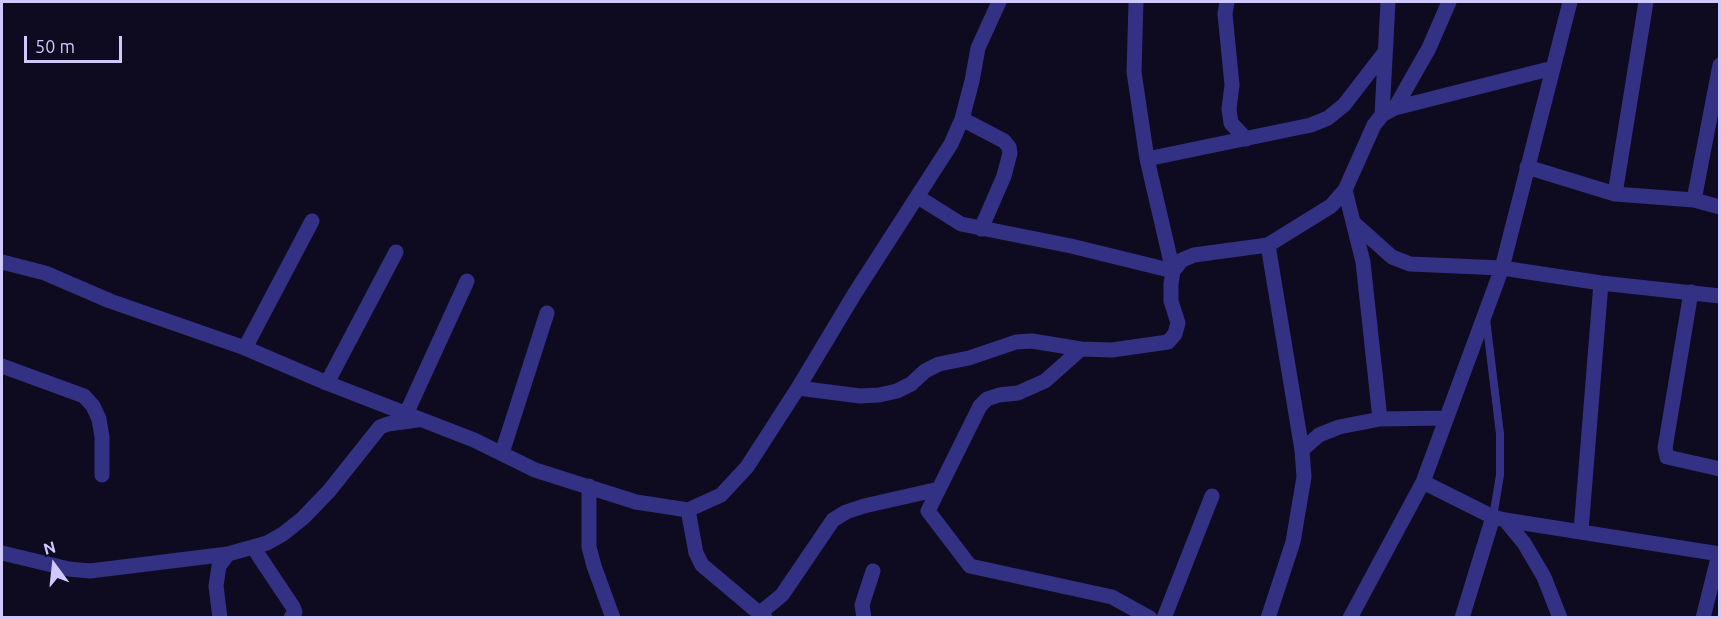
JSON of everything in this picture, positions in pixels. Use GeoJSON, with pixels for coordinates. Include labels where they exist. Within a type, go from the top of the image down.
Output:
{"type":"FeatureCollection","features":[{"type":"Feature","properties":{"kind":"street"},"geometry":{"type":"LineString","coordinates":[[2,262],[45,273],[110,301],[245,348],[502,453],[535,470],[636,502],[688,510],[721,495],[747,467],[798,388],[855,292],[951,144],[962,119],[978,48],[999,2]]}},
{"type":"Feature","properties":{"kind":"street"},"geometry":{"type":"LineString","coordinates":[[798,388],[860,396],[879,396],[897,392],[911,384],[925,371],[939,364],[1016,342],[1032,341],[1081,349],[1112,350],[1168,342],[1175,334],[1178,323],[1171,301],[1173,271],[1147,159],[1134,72],[1136,2]]}},
{"type":"Feature","properties":{"kind":"street"},"geometry":{"type":"LineString","coordinates":[[1226,2],[1225,14],[1232,85],[1229,109],[1232,123],[1246,139]]}},
{"type":"Feature","properties":{"kind":"street"},"geometry":{"type":"LineString","coordinates":[[1388,2],[1385,52],[1388,111]]}},
{"type":"Feature","properties":{"kind":"street"},"geometry":{"type":"LineString","coordinates":[[1173,271],[1182,260],[1194,255],[1268,245],[1330,206],[1345,190],[1374,125],[1388,111],[1429,48],[1449,2]]}},
{"type":"Feature","properties":{"kind":"street"},"geometry":{"type":"LineString","coordinates":[[1350,618],[1424,482],[1502,268],[1570,2]]}},
{"type":"Feature","properties":{"kind":"street"},"geometry":{"type":"LineString","coordinates":[[1615,194],[1646,2]]}},
{"type":"Feature","properties":{"kind":"street"},"geometry":{"type":"LineString","coordinates":[[1147,159],[1311,125],[1328,118],[1344,105],[1385,52]]}},
{"type":"Feature","properties":{"kind":"street"},"geometry":{"type":"LineString","coordinates":[[1695,200],[1719,65]]}},
{"type":"Feature","properties":{"kind":"street"},"geometry":{"type":"LineString","coordinates":[[1388,111],[1553,68]]}},
{"type":"Feature","properties":{"kind":"street"},"geometry":{"type":"LineString","coordinates":[[962,119],[1004,141],[1009,147],[1010,153],[1004,176],[981,229]]}},
{"type":"Feature","properties":{"kind":"street"},"geometry":{"type":"LineString","coordinates":[[1527,167],[1615,194],[1695,200],[1719,207]]}},
{"type":"Feature","properties":{"kind":"street"},"geometry":{"type":"LineString","coordinates":[[1345,190],[1363,262],[1380,419]]}},
{"type":"Feature","properties":{"kind":"street"},"geometry":{"type":"LineString","coordinates":[[918,197],[961,224],[1071,246],[1173,271]]}},
{"type":"Feature","properties":{"kind":"street"},"geometry":{"type":"LineString","coordinates":[[245,348],[312,221]]}},
{"type":"Feature","properties":{"kind":"street"},"geometry":{"type":"LineString","coordinates":[[1355,224],[1392,257],[1410,264],[1502,268],[1601,283],[1719,296]]}},
{"type":"Feature","properties":{"kind":"street"},"geometry":{"type":"LineString","coordinates":[[1268,245],[1302,450],[1304,477],[1293,542],[1268,618]]}},
{"type":"Feature","properties":{"kind":"street"},"geometry":{"type":"LineString","coordinates":[[327,383],[396,252]]}},
{"type":"Feature","properties":{"kind":"street"},"geometry":{"type":"LineString","coordinates":[[413,417],[467,281]]}},
{"type":"Feature","properties":{"kind":"street"},"geometry":{"type":"LineString","coordinates":[[1581,531],[1601,283]]}},
{"type":"Feature","properties":{"kind":"street"},"geometry":{"type":"LineString","coordinates":[[1690,292],[1665,448],[1667,457],[1719,469]]}},
{"type":"Feature","properties":{"kind":"street"},"geometry":{"type":"LineString","coordinates":[[502,453],[547,313]]}},
{"type":"Feature","properties":{"kind":"street"},"geometry":{"type":"LineString","coordinates":[[1081,349],[1045,381],[1018,393],[987,399],[980,406],[928,512],[970,566],[1112,597],[1150,618]]}},
{"type":"Feature","properties":{"kind":"street"},"geometry":{"type":"LineString","coordinates":[[2,366],[84,396],[93,406],[99,419],[102,437],[102,475]]}},
{"type":"Feature","properties":{"kind":"street"},"geometry":{"type":"LineString","coordinates":[[2,553],[69,569],[90,571],[228,554],[253,547],[275,538],[303,519],[380,427],[413,417]]}},
{"type":"Feature","properties":{"kind":"street"},"geometry":{"type":"LineString","coordinates":[[1302,450],[1319,435],[1338,427],[1380,419],[1446,418]]}},
{"type":"Feature","properties":{"kind":"street"},"geometry":{"type":"LineString","coordinates":[[1424,482],[1499,519],[1524,543],[1544,577],[1560,618]]}},
{"type":"Feature","properties":{"kind":"street"},"geometry":{"type":"LineString","coordinates":[[589,486],[589,547],[613,618]]}},
{"type":"Feature","properties":{"kind":"street"},"geometry":{"type":"LineString","coordinates":[[688,510],[696,553],[702,565],[762,615],[782,595],[833,520],[846,512],[864,506],[939,489]]}},
{"type":"Feature","properties":{"kind":"street"},"geometry":{"type":"LineString","coordinates":[[1164,618],[1212,496]]}},
{"type":"Feature","properties":{"kind":"street"},"geometry":{"type":"LineString","coordinates":[[1499,519],[1719,554],[1703,618]]}},
{"type":"Feature","properties":{"kind":"street"},"geometry":{"type":"LineString","coordinates":[[1462,618],[1499,519]]}},
{"type":"Feature","properties":{"kind":"street"},"geometry":{"type":"LineString","coordinates":[[253,547],[293,607],[295,612],[291,618]]}},
{"type":"Feature","properties":{"kind":"street"},"geometry":{"type":"LineString","coordinates":[[220,618],[216,586],[219,566],[228,554]]}},
{"type":"Feature","properties":{"kind":"street"},"geometry":{"type":"LineString","coordinates":[[864,618],[862,605],[873,571]]}},
{"type":"Feature","properties":{"kind":"lane"},"geometry":{"type":"LineString","coordinates":[[1486,311],[1500,434],[1499,519]]}}]}
